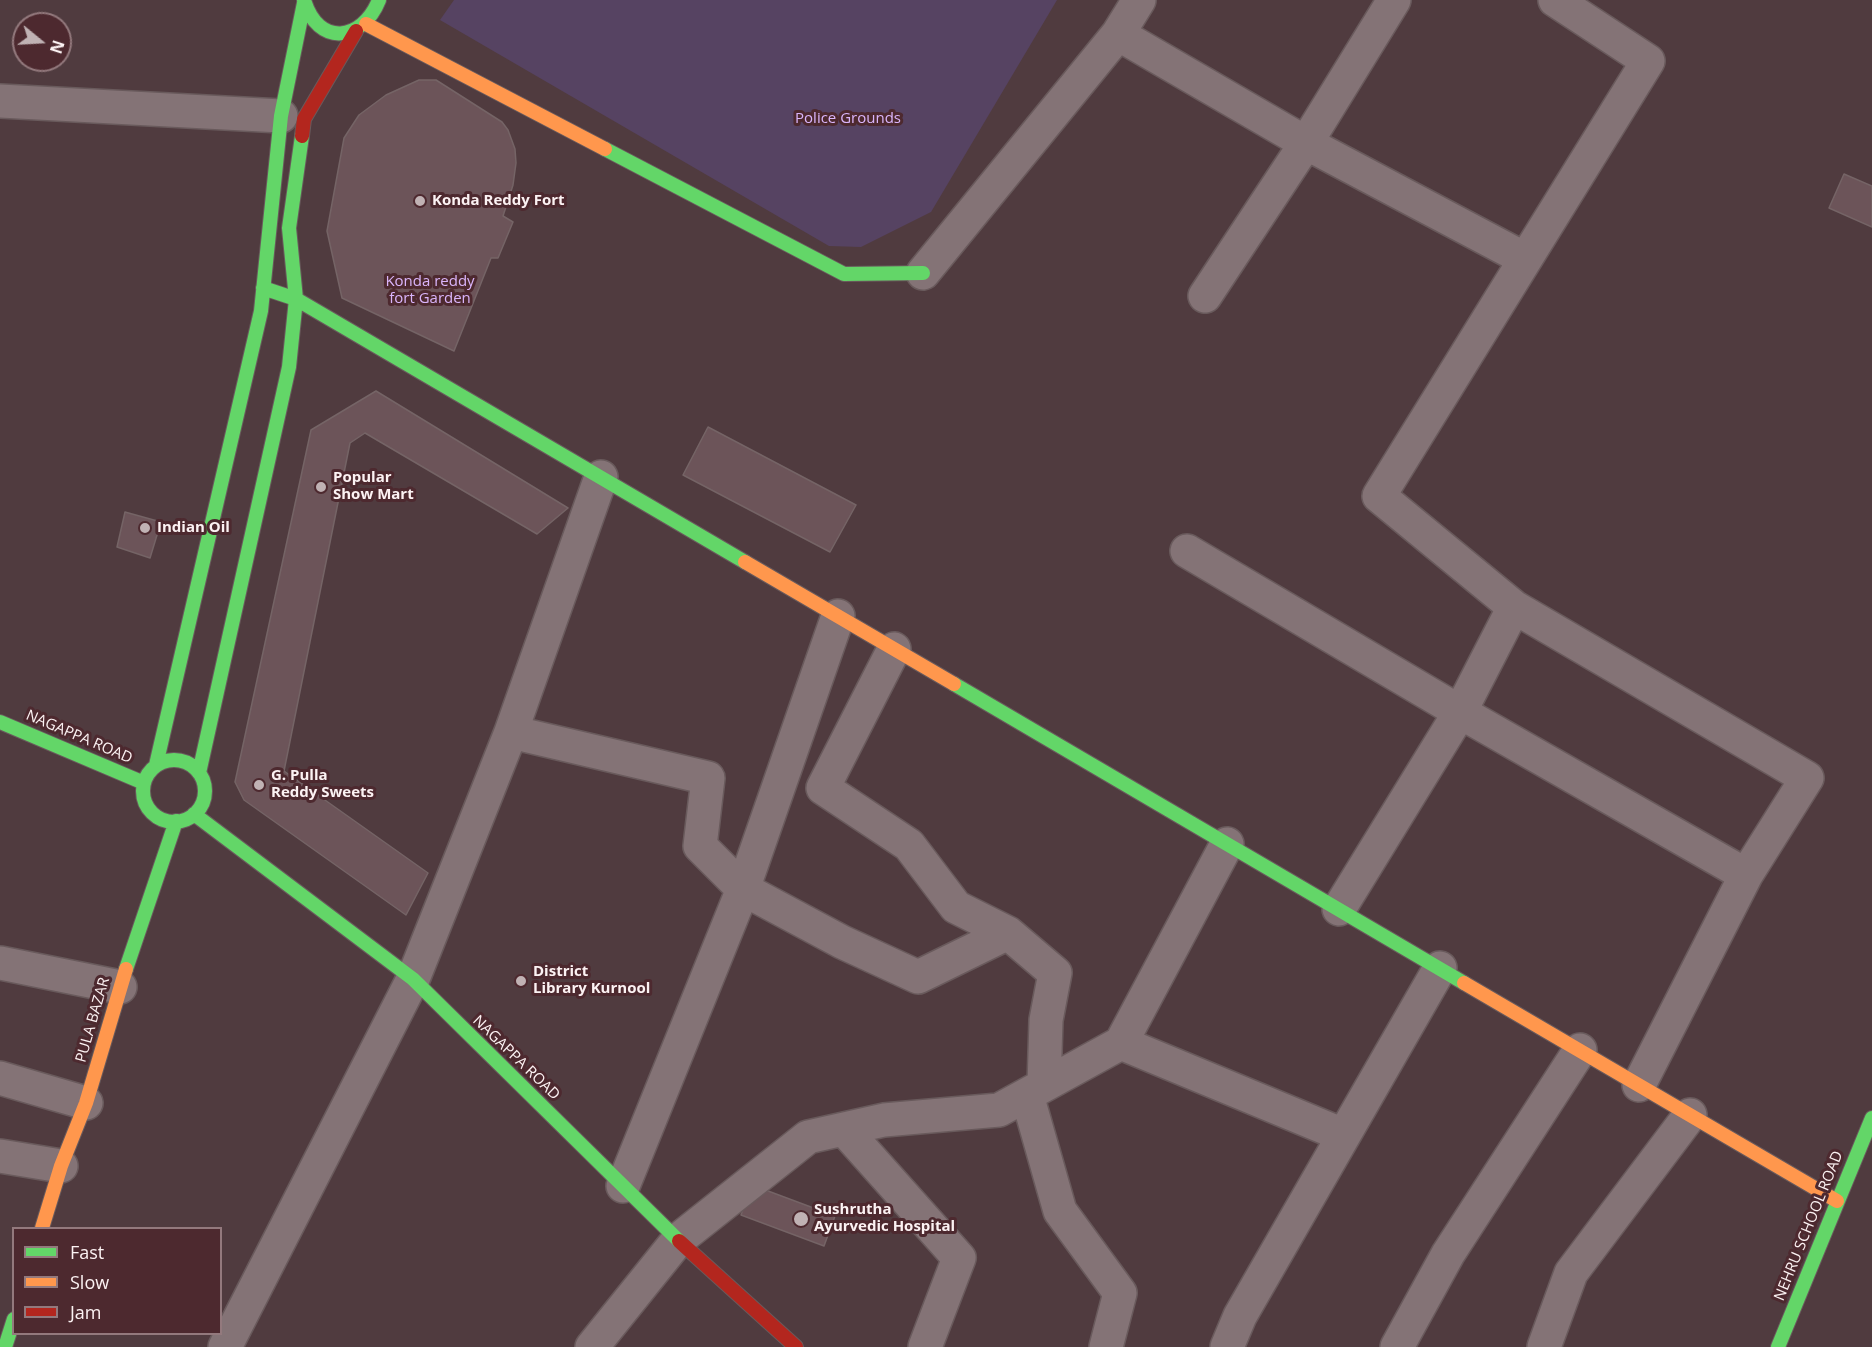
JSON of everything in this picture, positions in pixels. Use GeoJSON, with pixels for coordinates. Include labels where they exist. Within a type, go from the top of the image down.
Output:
{"type":"FeatureCollection","features":[{"type":"Feature","properties":{"kind":"street"},"geometry":{"type":"LineString","coordinates":[[199,774],[289,367],[296,298],[289,228],[304,119],[361,28],[375,14],[379,0]]}},
{"type":"Feature","properties":{"kind":"street"},"geometry":{"type":"LineString","coordinates":[[304,2],[309,16],[318,26],[330,32],[343,34],[361,28],[844,274],[923,273],[1118,34],[1139,0]]}},
{"type":"Feature","properties":{"kind":"street"},"geometry":{"type":"LineString","coordinates":[[1205,296],[1306,143],[1394,0]]}},
{"type":"Feature","properties":{"kind":"street"},"geometry":{"type":"LineString","coordinates":[[1555,0],[1648,61],[1379,496],[1514,607],[1807,778],[1746,875],[1639,1085]]}},
{"type":"Feature","properties":{"kind":"street"},"geometry":{"type":"LineString","coordinates":[[156,765],[261,311],[281,116],[304,2]]}},
{"type":"Feature","properties":{"kind":"street"},"geometry":{"type":"LineString","coordinates":[[1118,34],[1306,143],[1525,259]]}},
{"type":"Feature","properties":{"kind":"street"},"geometry":{"type":"LineString","coordinates":[[0,101],[281,116]]}},
{"type":"Feature","properties":{"kind":"street"},"geometry":{"type":"LineString","coordinates":[[263,288],[296,298],[1837,1200]]}},
{"type":"Feature","properties":{"kind":"street"},"geometry":{"type":"LineString","coordinates":[[225,1347],[413,979],[511,732],[601,477]]}},
{"type":"Feature","properties":{"kind":"street"},"geometry":{"type":"LineString","coordinates":[[1187,551],[1460,712],[1746,875]]}},
{"type":"Feature","properties":{"kind":"street"},"geometry":{"type":"LineString","coordinates":[[1339,909],[1460,712],[1514,607]]}},
{"type":"Feature","properties":{"kind":"street"},"geometry":{"type":"LineString","coordinates":[[623,1186],[742,889],[838,616]]}},
{"type":"Feature","properties":{"kind":"street"},"geometry":{"type":"LineString","coordinates":[[894,649],[823,788],[909,845],[956,907],[1008,933],[1055,973],[1035,1090],[1060,1211],[1119,1293],[1106,1347]]}},
{"type":"Feature","properties":{"kind":"street","name":"NAGAPPA ROAD"},"geometry":{"type":"LineString","coordinates":[[0,722],[144,783]]}},
{"type":"Feature","properties":{"kind":"street"},"geometry":{"type":"LineString","coordinates":[[511,732],[708,778],[700,846],[742,889],[842,942],[918,977],[1008,933]]}},
{"type":"Feature","properties":{"kind":"street"},"geometry":{"type":"LineString","coordinates":[[165,761],[187,762],[199,774],[205,787],[204,798],[194,814],[186,819],[166,821],[150,811],[143,793],[144,783],[156,765],[165,761]]}},
{"type":"Feature","properties":{"kind":"street","name":"NAGAPPA ROAD"},"geometry":{"type":"LineString","coordinates":[[194,814],[413,979],[678,1240],[796,1347]]}},
{"type":"Feature","properties":{"kind":"street","name":"PULA BAZAR"},"geometry":{"type":"LineString","coordinates":[[42,1227],[61,1166],[86,1104],[120,987],[176,821]]}},
{"type":"Feature","properties":{"kind":"street"},"geometry":{"type":"LineString","coordinates":[[592,1347],[678,1240],[808,1137],[884,1120],[999,1110],[1121,1043],[1227,844]]}},
{"type":"Feature","properties":{"kind":"street"},"geometry":{"type":"LineString","coordinates":[[0,963],[120,987]]}},
{"type":"Feature","properties":{"kind":"street"},"geometry":{"type":"LineString","coordinates":[[1227,1347],[1240,1316],[1440,968]]}},
{"type":"Feature","properties":{"kind":"street"},"geometry":{"type":"LineString","coordinates":[[1121,1043],[1343,1135]]}},
{"type":"Feature","properties":{"kind":"street"},"geometry":{"type":"LineString","coordinates":[[1397,1347],[1448,1254],[1580,1050]]}},
{"type":"Feature","properties":{"kind":"street"},"geometry":{"type":"LineString","coordinates":[[0,1078],[86,1104]]}},
{"type":"Feature","properties":{"kind":"street"},"geometry":{"type":"LineString","coordinates":[[1544,1347],[1571,1273],[1690,1115]]}},
{"type":"Feature","properties":{"kind":"street","name":"NEHRU SCHOOL ROAD"},"geometry":{"type":"LineString","coordinates":[[1778,1347],[1872,1119]]}},
{"type":"Feature","properties":{"kind":"street"},"geometry":{"type":"LineString","coordinates":[[844,1129],[959,1258],[925,1347]]}},
{"type":"Feature","properties":{"kind":"street"},"geometry":{"type":"LineString","coordinates":[[0,1156],[61,1166]]}},
{"type":"Feature","properties":{"kind":"street"},"geometry":{"type":"LineString","coordinates":[[5,1347],[12,1325]]}},
{"type":"Feature","properties":{"kind":"green space","name":"Police Grounds"},"geometry":{"type":"Polygon","coordinates":[[[454,0],[1057,0],[931,212],[861,247],[829,246],[440,20],[454,0]]]}},
{"type":"Feature","properties":{"kind":"building","name":"Konda Reddy Fort"},"geometry":{"type":"Polygon","coordinates":[[[419,80],[436,80],[502,122],[508,130],[515,149],[513,185],[503,216],[513,222],[498,258],[491,258],[454,351],[342,298],[327,231],[344,138],[359,115],[386,95],[419,80]]]}},
{"type":"Feature","properties":{"kind":"building"},"geometry":{"type":"Polygon","coordinates":[[[1844,174],[1872,186],[1872,227],[1829,208],[1844,174]]]}},
{"type":"Feature","properties":{"kind":"building"},"geometry":{"type":"Polygon","coordinates":[[[376,391],[568,508],[537,534],[365,433],[350,443],[284,771],[428,873],[406,915],[244,800],[235,782],[311,430],[376,391]]]}},
{"type":"Feature","properties":{"kind":"building"},"geometry":{"type":"Polygon","coordinates":[[[708,427],[856,505],[830,552],[683,475],[708,427]]]}},
{"type":"Feature","properties":{"kind":"building"},"geometry":{"type":"Polygon","coordinates":[[[125,512],[161,522],[150,558],[117,547],[125,512]]]}},
{"type":"Feature","properties":{"kind":"building"},"geometry":{"type":"Polygon","coordinates":[[[752,1185],[835,1216],[824,1246],[741,1215],[752,1185]]]}},
{"type":"Feature","properties":{"kind":"traffic: fast"},"geometry":{"type":"LineString","coordinates":[[304,0],[319,26],[329,32],[340,33],[351,31],[362,24],[379,0]]}},
{"type":"Feature","properties":{"kind":"traffic: fast"},"geometry":{"type":"LineString","coordinates":[[156,765],[261,311],[281,116],[304,3]]}},
{"type":"Feature","properties":{"kind":"traffic: fast"},"geometry":{"type":"LineString","coordinates":[[199,773],[289,367],[296,299],[289,228],[302,136]]}},
{"type":"Feature","properties":{"kind":"traffic: fast"},"geometry":{"type":"LineString","coordinates":[[605,149],[844,274],[923,273]]}},
{"type":"Feature","properties":{"kind":"traffic: fast"},"geometry":{"type":"LineString","coordinates":[[263,288],[296,299],[745,562]]}},
{"type":"Feature","properties":{"kind":"traffic: fast"},"geometry":{"type":"LineString","coordinates":[[954,684],[1464,983]]}},
{"type":"Feature","properties":{"kind":"traffic: fast"},"geometry":{"type":"LineString","coordinates":[[0,722],[144,783]]}},
{"type":"Feature","properties":{"kind":"traffic: fast"},"geometry":{"type":"LineString","coordinates":[[174,760],[196,769],[205,791],[196,813],[174,822],[152,813],[143,791],[152,769],[174,760]]}},
{"type":"Feature","properties":{"kind":"traffic: fast"},"geometry":{"type":"LineString","coordinates":[[194,814],[413,979],[679,1241]]}},
{"type":"Feature","properties":{"kind":"traffic: fast"},"geometry":{"type":"LineString","coordinates":[[126,969],[176,821]]}},
{"type":"Feature","properties":{"kind":"traffic: fast"},"geometry":{"type":"LineString","coordinates":[[1778,1347],[1872,1118]]}},
{"type":"Feature","properties":{"kind":"traffic: fast"},"geometry":{"type":"LineString","coordinates":[[5,1347],[12,1325]]}},
{"type":"Feature","properties":{"kind":"traffic: slow"},"geometry":{"type":"LineString","coordinates":[[366,24],[605,149]]}},
{"type":"Feature","properties":{"kind":"traffic: slow"},"geometry":{"type":"LineString","coordinates":[[745,562],[954,684]]}},
{"type":"Feature","properties":{"kind":"traffic: slow"},"geometry":{"type":"LineString","coordinates":[[42,1227],[61,1166],[86,1103],[126,969]]}},
{"type":"Feature","properties":{"kind":"traffic: slow"},"geometry":{"type":"LineString","coordinates":[[1464,983],[1837,1201]]}},
{"type":"Feature","properties":{"kind":"traffic: jam"},"geometry":{"type":"LineString","coordinates":[[302,136],[304,119],[356,31]]}},
{"type":"Feature","properties":{"kind":"traffic: jam"},"geometry":{"type":"LineString","coordinates":[[679,1241],[796,1347]]}},
{"type":"Feature","properties":{"kind":"place","name":"Konda Reddy Fort"},"geometry":{"type":"Point","coordinates":[420,201]}},
{"type":"Feature","properties":{"kind":"place","name":"Popular Show Mart"},"geometry":{"type":"Point","coordinates":[321,487]}},
{"type":"Feature","properties":{"kind":"place","name":"Indian Oil"},"geometry":{"type":"Point","coordinates":[145,528]}},
{"type":"Feature","properties":{"kind":"place","name":"G. Pulla Reddy Sweets"},"geometry":{"type":"Point","coordinates":[259,785]}},
{"type":"Feature","properties":{"kind":"place","name":"District Library Kurnool"},"geometry":{"type":"Point","coordinates":[521,981]}},
{"type":"Feature","properties":{"kind":"place","name":"Sushrutha Ayurvedic Hospital"},"geometry":{"type":"Point","coordinates":[801,1219]}},
{"type":"Feature","properties":{"kind":"park label","name":"Konda reddy fort Garden"},"geometry":{"type":"Point","coordinates":[430,290]}}]}
